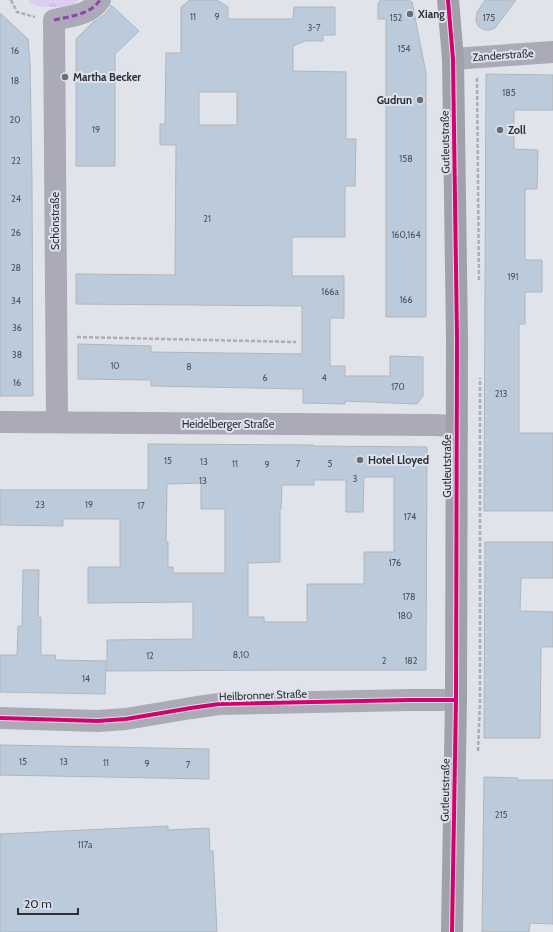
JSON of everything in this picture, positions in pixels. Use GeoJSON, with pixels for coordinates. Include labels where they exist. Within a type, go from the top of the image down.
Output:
{"type":"FeatureCollection","features":[{"type":"Feature","properties":{"kind":"main road","name":"Gutleutstraße"},"geometry":{"type":"LineString","coordinates":[[448,0],[454,59],[457,338],[456,700],[452,932]]}},
{"type":"Feature","properties":{"kind":"street"},"geometry":{"type":"LineString","coordinates":[[54,20],[82,14],[96,7],[100,0]]}},
{"type":"Feature","properties":{"kind":"street","name":"Schönstraße"},"geometry":{"type":"LineString","coordinates":[[54,20],[57,422]]}},
{"type":"Feature","properties":{"kind":"street","name":"Zanderstraße"},"geometry":{"type":"LineString","coordinates":[[454,59],[553,52]]}},
{"type":"Feature","properties":{"kind":"street","name":"Heidelberger Straße"},"geometry":{"type":"LineString","coordinates":[[0,422],[456,426]]}},
{"type":"Feature","properties":{"kind":"street","name":"Heilbronner Straße"},"geometry":{"type":"LineString","coordinates":[[0,718],[98,721],[126,719],[219,704],[456,700]]}},
{"type":"Feature","properties":{"kind":"path"},"geometry":{"type":"LineString","coordinates":[[11,0],[17,12],[31,17],[54,20]]}},
{"type":"Feature","properties":{"kind":"path"},"geometry":{"type":"LineString","coordinates":[[71,336],[296,342]]}},
{"type":"Feature","properties":{"kind":"green space"},"geometry":{"type":"Polygon","coordinates":[[[28,0],[79,0],[71,7],[42,7],[30,3],[28,0]]]}},
{"type":"Feature","properties":{"kind":"building"},"geometry":{"type":"Polygon","coordinates":[[[190,0],[217,0],[228,7],[228,19],[293,19],[294,7],[335,7],[335,35],[323,35],[323,41],[305,41],[293,46],[293,71],[346,72],[346,139],[356,139],[355,186],[345,186],[345,237],[292,237],[292,276],[344,276],[344,318],[330,318],[330,366],[345,366],[345,376],[390,376],[390,356],[423,357],[423,396],[417,404],[345,401],[345,404],[303,403],[303,389],[151,386],[151,380],[78,379],[78,344],[151,346],[151,352],[302,354],[302,306],[76,304],[76,274],[175,275],[176,145],[160,145],[160,124],[165,124],[166,53],[181,53],[181,7],[190,0]],[[199,92],[199,125],[237,125],[237,92],[199,92]]]}},
{"type":"Feature","properties":{"kind":"building"},"geometry":{"type":"Polygon","coordinates":[[[380,0],[410,0],[410,2],[412,2],[426,73],[426,317],[386,317],[386,19],[378,19],[378,3],[380,3],[380,0]]]}},
{"type":"Feature","properties":{"kind":"building"},"geometry":{"type":"Polygon","coordinates":[[[485,0],[516,0],[495,28],[485,30],[479,27],[476,21],[477,12],[485,0]]]}},
{"type":"Feature","properties":{"kind":"building"},"geometry":{"type":"Polygon","coordinates":[[[111,5],[139,31],[115,54],[115,166],[76,166],[76,39],[93,22],[104,15],[111,5]]]}},
{"type":"Feature","properties":{"kind":"building"},"geometry":{"type":"Polygon","coordinates":[[[0,13],[28,39],[30,61],[33,396],[0,396],[0,13]]]}},
{"type":"Feature","properties":{"kind":"building"},"geometry":{"type":"Polygon","coordinates":[[[486,74],[553,75],[553,110],[514,110],[514,149],[538,150],[537,189],[525,189],[525,260],[542,260],[542,292],[525,292],[525,324],[519,324],[519,433],[553,433],[553,511],[484,511],[486,74]]]}},
{"type":"Feature","properties":{"kind":"building"},"geometry":{"type":"Polygon","coordinates":[[[148,444],[427,447],[426,670],[107,671],[107,640],[193,639],[193,602],[88,603],[88,567],[120,567],[120,519],[63,519],[63,526],[0,525],[0,490],[148,490],[148,444]],[[364,477],[363,512],[346,512],[346,480],[314,480],[314,485],[282,485],[280,509],[280,562],[248,563],[248,617],[264,617],[264,622],[307,622],[307,584],[364,584],[364,552],[394,552],[394,477],[364,477]],[[201,483],[167,484],[166,542],[168,542],[168,567],[173,567],[173,573],[225,573],[225,509],[201,509],[201,483]]]}},
{"type":"Feature","properties":{"kind":"building"},"geometry":{"type":"Polygon","coordinates":[[[485,542],[553,542],[553,578],[521,578],[520,611],[553,612],[553,647],[541,647],[540,738],[484,738],[485,542]]]}},
{"type":"Feature","properties":{"kind":"building"},"geometry":{"type":"Polygon","coordinates":[[[23,570],[39,570],[38,618],[41,617],[41,655],[55,655],[56,660],[106,661],[105,694],[0,692],[0,655],[17,655],[18,626],[22,626],[23,570]]]}},
{"type":"Feature","properties":{"kind":"building"},"geometry":{"type":"Polygon","coordinates":[[[0,745],[209,749],[209,779],[0,775],[0,745]]]}},
{"type":"Feature","properties":{"kind":"building"},"geometry":{"type":"Polygon","coordinates":[[[484,777],[518,778],[518,780],[553,780],[553,924],[530,923],[529,932],[482,932],[484,777]]]}},
{"type":"Feature","properties":{"kind":"building"},"geometry":{"type":"Polygon","coordinates":[[[168,826],[168,830],[209,828],[210,851],[213,851],[217,932],[0,932],[0,834],[168,826]]]}},
{"type":"Feature","properties":{"kind":"marked path"},"geometry":{"type":"LineString","coordinates":[[54,20],[86,12],[100,0]]}},
{"type":"Feature","properties":{"kind":"cycle path"},"geometry":{"type":"LineString","coordinates":[[448,0],[453,59],[457,338],[456,700],[452,932]]}},
{"type":"Feature","properties":{"kind":"cycle path"},"geometry":{"type":"LineString","coordinates":[[0,718],[98,721],[126,719],[219,704],[456,700]]}},
{"type":"Feature","properties":{"kind":"place","name":"Xiang"},"geometry":{"type":"Point","coordinates":[410,14]}},
{"type":"Feature","properties":{"kind":"place","name":"Martha Becker"},"geometry":{"type":"Point","coordinates":[65,77]}},
{"type":"Feature","properties":{"kind":"place","name":"Gudrun"},"geometry":{"type":"Point","coordinates":[420,100]}},
{"type":"Feature","properties":{"kind":"place","name":"Zoll"},"geometry":{"type":"Point","coordinates":[500,130]}},
{"type":"Feature","properties":{"kind":"place","name":"Hotel Lloyed"},"geometry":{"type":"Point","coordinates":[360,460]}}]}
